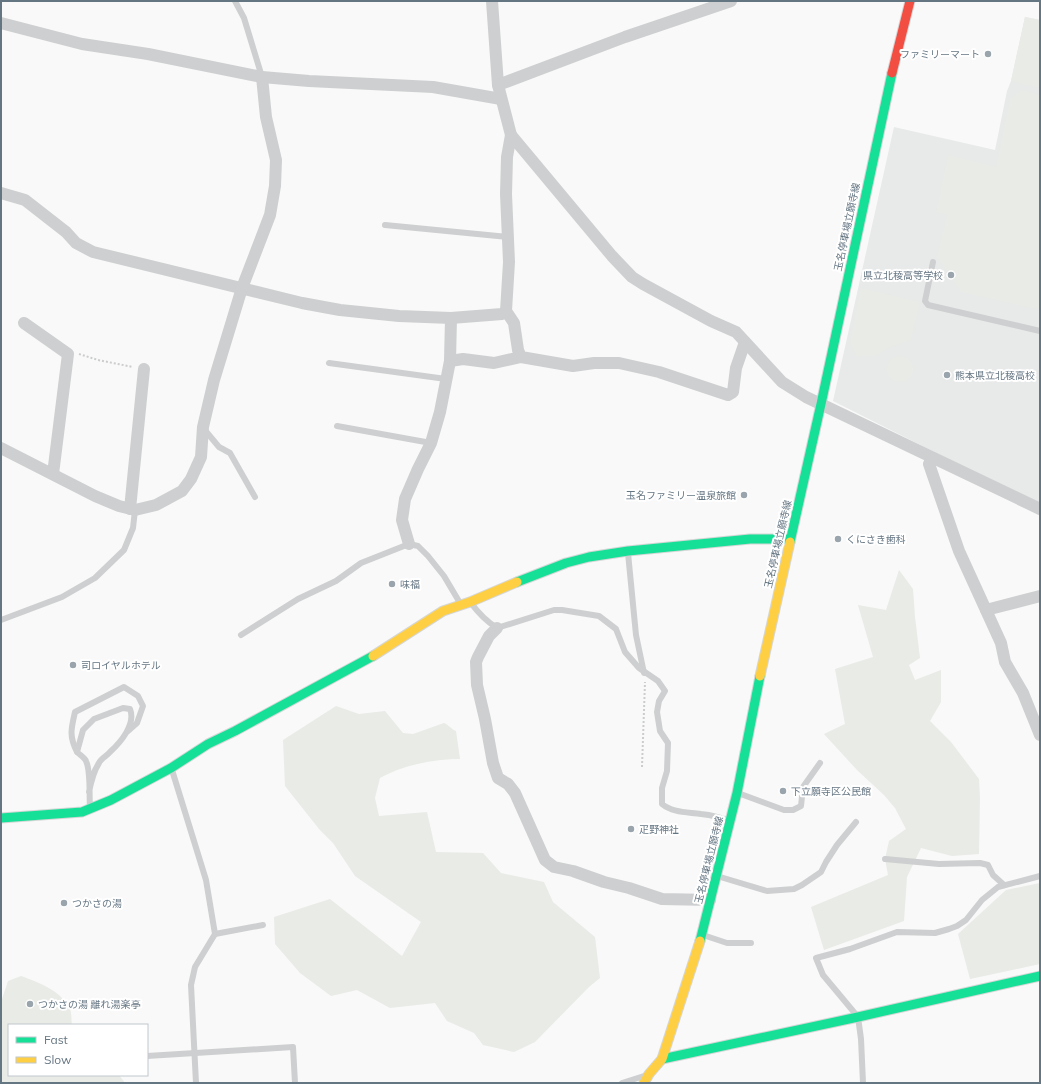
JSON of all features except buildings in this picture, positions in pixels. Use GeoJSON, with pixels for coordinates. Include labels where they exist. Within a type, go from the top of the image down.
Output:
{"type":"FeatureCollection","features":[{"type":"Feature","properties":{"kind":"street"},"geometry":{"type":"LineString","coordinates":[[492,1],[498,86],[511,135],[612,256],[632,277],[711,321],[736,332],[782,382],[806,397],[1040,509]]}},
{"type":"Feature","properties":{"kind":"street"},"geometry":{"type":"LineString","coordinates":[[498,86],[625,37],[731,1]]}},
{"type":"Feature","properties":{"kind":"street","name":"玉名停車場立願寺線"},"geometry":{"type":"LineString","coordinates":[[644,1083],[649,1074],[662,1059],[702,935],[715,876],[737,793],[756,692],[821,404],[879,130],[910,1]]}},
{"type":"Feature","properties":{"kind":"street"},"geometry":{"type":"LineString","coordinates":[[1,23],[82,44],[148,54],[262,77],[309,81],[433,86],[501,99]]}},
{"type":"Feature","properties":{"kind":"street"},"geometry":{"type":"LineString","coordinates":[[1,448],[95,496],[133,510],[156,505],[182,491],[191,478],[200,457],[203,427],[214,380],[242,288],[270,215],[276,160],[266,117],[262,77]]}},
{"type":"Feature","properties":{"kind":"street"},"geometry":{"type":"LineString","coordinates":[[511,135],[507,157],[506,194],[509,262],[506,311],[514,323],[518,350],[521,357]]}},
{"type":"Feature","properties":{"kind":"street"},"geometry":{"type":"LineString","coordinates":[[1,193],[25,200],[66,232],[76,243],[93,252],[302,303],[340,310],[399,316],[452,318],[502,314],[506,311]]}},
{"type":"Feature","properties":{"kind":"street"},"geometry":{"type":"LineString","coordinates":[[410,544],[402,520],[405,499],[431,444],[440,412],[450,361],[452,318]]}},
{"type":"Feature","properties":{"kind":"street"},"geometry":{"type":"LineString","coordinates":[[24,323],[68,354],[53,474]]}},
{"type":"Feature","properties":{"kind":"street"},"geometry":{"type":"LineString","coordinates":[[450,361],[463,359],[494,363],[521,357],[573,366],[594,363],[618,363],[659,372],[728,396],[733,392],[736,368],[745,342]]}},
{"type":"Feature","properties":{"kind":"street"},"geometry":{"type":"LineString","coordinates":[[133,510],[144,370]]}},
{"type":"Feature","properties":{"kind":"street"},"geometry":{"type":"LineString","coordinates":[[932,458],[929,464],[959,551],[1001,643],[1005,662],[1022,693],[1040,735]]}},
{"type":"Feature","properties":{"kind":"street"},"geometry":{"type":"LineString","coordinates":[[1,818],[82,812],[90,809],[171,768],[208,744],[235,731],[377,654],[443,611],[566,563],[589,557],[628,551],[750,539],[790,539]]}},
{"type":"Feature","properties":{"kind":"street"},"geometry":{"type":"LineString","coordinates":[[986,610],[1040,596]]}},
{"type":"Feature","properties":{"kind":"street"},"geometry":{"type":"LineString","coordinates":[[497,628],[489,636],[476,662],[477,685],[493,763],[498,778],[508,784],[515,793],[545,860],[554,867],[573,871],[662,899],[710,900]]}},
{"type":"Feature","properties":{"kind":"street"},"geometry":{"type":"LineString","coordinates":[[662,1059],[1040,976]]}},
{"type":"Feature","properties":{"kind":"lane"},"geometry":{"type":"LineString","coordinates":[[235,1],[244,18],[262,77]]}},
{"type":"Feature","properties":{"kind":"lane"},"geometry":{"type":"LineString","coordinates":[[385,225],[508,237]]}},
{"type":"Feature","properties":{"kind":"lane"},"geometry":{"type":"LineString","coordinates":[[933,262],[926,301],[928,305],[1040,331]]}},
{"type":"Feature","properties":{"kind":"lane"},"geometry":{"type":"LineString","coordinates":[[329,363],[446,379]]}},
{"type":"Feature","properties":{"kind":"lane"},"geometry":{"type":"LineString","coordinates":[[337,426],[431,444]]}},
{"type":"Feature","properties":{"kind":"lane"},"geometry":{"type":"LineString","coordinates":[[203,427],[219,447],[230,453],[255,497]]}},
{"type":"Feature","properties":{"kind":"lane"},"geometry":{"type":"LineString","coordinates":[[1,620],[62,596],[95,578],[124,550],[133,528],[133,510]]}},
{"type":"Feature","properties":{"kind":"lane"},"geometry":{"type":"LineString","coordinates":[[242,635],[298,600],[336,581],[361,563],[410,544],[418,546],[428,556],[465,603],[487,622],[497,628],[554,610],[562,610],[599,616],[616,629],[625,652],[639,668],[658,681],[664,691],[659,701],[657,712],[660,730],[668,743],[667,771],[662,788],[662,804],[676,811],[703,814],[730,821]]}},
{"type":"Feature","properties":{"kind":"lane"},"geometry":{"type":"LineString","coordinates":[[628,551],[636,635],[645,673]]}},
{"type":"Feature","properties":{"kind":"lane"},"geometry":{"type":"LineString","coordinates":[[90,809],[89,774],[86,761],[77,752],[72,742],[71,732],[75,712],[124,687],[138,696],[143,706],[137,723],[124,735]]}},
{"type":"Feature","properties":{"kind":"lane"},"geometry":{"type":"LineString","coordinates":[[77,752],[83,730],[94,719],[123,708],[130,709],[132,714],[131,723],[111,752],[100,761],[93,776],[89,792]]}},
{"type":"Feature","properties":{"kind":"lane"},"geometry":{"type":"LineString","coordinates":[[737,793],[784,810],[792,810],[801,806],[803,787],[820,763]]}},
{"type":"Feature","properties":{"kind":"lane"},"geometry":{"type":"LineString","coordinates":[[171,768],[206,880],[215,934],[194,967],[191,985],[196,1083]]}},
{"type":"Feature","properties":{"kind":"lane"},"geometry":{"type":"LineString","coordinates":[[715,876],[767,891],[794,889],[821,872],[830,856],[856,822]]}},
{"type":"Feature","properties":{"kind":"lane"},"geometry":{"type":"LineString","coordinates":[[886,859],[939,864],[980,863],[988,865],[993,875],[1004,885]]}},
{"type":"Feature","properties":{"kind":"lane"},"geometry":{"type":"LineString","coordinates":[[863,1083],[861,1039],[858,1017],[823,975],[816,958],[850,949],[897,932],[935,933],[950,929],[966,920],[982,900],[998,887],[1040,876]]}},
{"type":"Feature","properties":{"kind":"lane"},"geometry":{"type":"LineString","coordinates":[[215,934],[263,925]]}},
{"type":"Feature","properties":{"kind":"lane"},"geometry":{"type":"LineString","coordinates":[[702,935],[727,943],[751,943]]}},
{"type":"Feature","properties":{"kind":"lane"},"geometry":{"type":"LineString","coordinates":[[148,1056],[293,1047],[295,1083]]}},
{"type":"Feature","properties":{"kind":"lane"},"geometry":{"type":"LineString","coordinates":[[622,1083],[649,1074]]}},
{"type":"Feature","properties":{"kind":"path"},"geometry":{"type":"LineString","coordinates":[[68,354],[80,354],[98,360],[144,370]]}},
{"type":"Feature","properties":{"kind":"path"},"geometry":{"type":"LineString","coordinates":[[642,767],[645,673]]}},
{"type":"Feature","properties":{"kind":"shaded area","name":"県立北稜高等学校"},"geometry":{"type":"Polygon","coordinates":[[[1025,17],[1040,20],[1040,505],[833,401],[894,127],[995,150],[1007,91],[1011,81],[1025,17]]]}},
{"type":"Feature","properties":{"kind":"shaded area"},"geometry":{"type":"Polygon","coordinates":[[[1025,17],[1040,20],[1040,88],[1011,81],[1025,17]]]}},
{"type":"Feature","properties":{"kind":"shaded area"},"geometry":{"type":"Polygon","coordinates":[[[1022,90],[1040,95],[1040,310],[961,292],[937,257],[947,215],[936,212],[948,155],[996,167],[1010,99],[1022,90]]]}},
{"type":"Feature","properties":{"kind":"shaded area"},"geometry":{"type":"Polygon","coordinates":[[[861,288],[920,302],[911,340],[888,348],[875,356],[857,356],[850,343],[861,288]]]}},
{"type":"Feature","properties":{"kind":"shaded area"},"geometry":{"type":"Polygon","coordinates":[[[900,356],[909,360],[913,369],[909,378],[900,382],[891,378],[887,369],[891,360],[900,356]]]}},
{"type":"Feature","properties":{"kind":"shaded area"},"geometry":{"type":"Polygon","coordinates":[[[899,570],[913,589],[920,658],[909,665],[915,680],[941,670],[941,702],[930,721],[951,742],[979,779],[979,854],[952,856],[921,848],[907,877],[904,921],[824,950],[811,907],[888,875],[885,859],[889,841],[906,829],[895,808],[884,795],[857,770],[824,734],[845,724],[835,669],[873,657],[858,605],[886,610],[899,570]]]}},
{"type":"Feature","properties":{"kind":"shaded area"},"geometry":{"type":"Polygon","coordinates":[[[336,706],[359,714],[385,711],[403,733],[413,734],[444,723],[456,731],[460,759],[440,760],[409,766],[380,778],[375,798],[379,816],[427,812],[436,852],[483,853],[501,873],[544,882],[553,902],[595,937],[600,978],[589,987],[535,1042],[514,1052],[483,1045],[474,1033],[447,1021],[435,1003],[390,1008],[357,990],[331,996],[300,973],[275,944],[274,917],[330,899],[402,956],[421,922],[355,876],[333,843],[319,829],[285,786],[283,740],[336,706]]]}},
{"type":"Feature","properties":{"kind":"shaded area"},"geometry":{"type":"Polygon","coordinates":[[[1040,883],[1040,964],[970,979],[958,934],[1006,890],[1040,883]]]}},
{"type":"Feature","properties":{"kind":"shaded area"},"geometry":{"type":"Polygon","coordinates":[[[21,976],[55,992],[66,1002],[70,1009],[72,1024],[8,1024],[8,1076],[120,1076],[125,1083],[1,1083],[1,1002],[8,981],[21,976]]]}},
{"type":"Feature","properties":{"kind":"traffic: fast"},"geometry":{"type":"LineString","coordinates":[[790,542],[892,73]]}},
{"type":"Feature","properties":{"kind":"traffic: fast"},"geometry":{"type":"LineString","coordinates":[[517,582],[566,563],[589,557],[628,551],[750,539],[790,539]]}},
{"type":"Feature","properties":{"kind":"traffic: fast"},"geometry":{"type":"LineString","coordinates":[[1,818],[82,812],[111,800],[171,768],[208,744],[235,731],[373,656]]}},
{"type":"Feature","properties":{"kind":"traffic: fast"},"geometry":{"type":"LineString","coordinates":[[700,941],[737,793],[760,676]]}},
{"type":"Feature","properties":{"kind":"traffic: fast"},"geometry":{"type":"LineString","coordinates":[[662,1059],[1040,976]]}},
{"type":"Feature","properties":{"kind":"traffic: slow"},"geometry":{"type":"LineString","coordinates":[[760,676],[790,542]]}},
{"type":"Feature","properties":{"kind":"traffic: slow"},"geometry":{"type":"LineString","coordinates":[[373,656],[443,611],[470,602],[517,582]]}},
{"type":"Feature","properties":{"kind":"traffic: slow"},"geometry":{"type":"LineString","coordinates":[[644,1083],[649,1074],[662,1059],[700,941]]}},
{"type":"Feature","properties":{"kind":"traffic: jam"},"geometry":{"type":"LineString","coordinates":[[892,73],[910,1]]}},
{"type":"Feature","properties":{"kind":"place","name":"ファミリーマート"},"geometry":{"type":"Point","coordinates":[988,54]}},
{"type":"Feature","properties":{"kind":"place","name":"県立北稜高等学校"},"geometry":{"type":"Point","coordinates":[951,275]}},
{"type":"Feature","properties":{"kind":"place","name":"熊本県立北稜高校"},"geometry":{"type":"Point","coordinates":[947,375]}},
{"type":"Feature","properties":{"kind":"place","name":"玉名ファミリー温泉旅館"},"geometry":{"type":"Point","coordinates":[744,495]}},
{"type":"Feature","properties":{"kind":"place","name":"くにさき歯科"},"geometry":{"type":"Point","coordinates":[838,539]}},
{"type":"Feature","properties":{"kind":"place","name":"味福"},"geometry":{"type":"Point","coordinates":[392,584]}},
{"type":"Feature","properties":{"kind":"place","name":"司ロイヤルホテル"},"geometry":{"type":"Point","coordinates":[73,665]}},
{"type":"Feature","properties":{"kind":"place","name":"下立願寺区公民館"},"geometry":{"type":"Point","coordinates":[783,791]}},
{"type":"Feature","properties":{"kind":"place","name":"疋野神社"},"geometry":{"type":"Point","coordinates":[631,829]}},
{"type":"Feature","properties":{"kind":"place","name":"つかさの湯"},"geometry":{"type":"Point","coordinates":[64,903]}},
{"type":"Feature","properties":{"kind":"place","name":"つかさの湯 離れ湯楽亭"},"geometry":{"type":"Point","coordinates":[30,1004]}}]}
